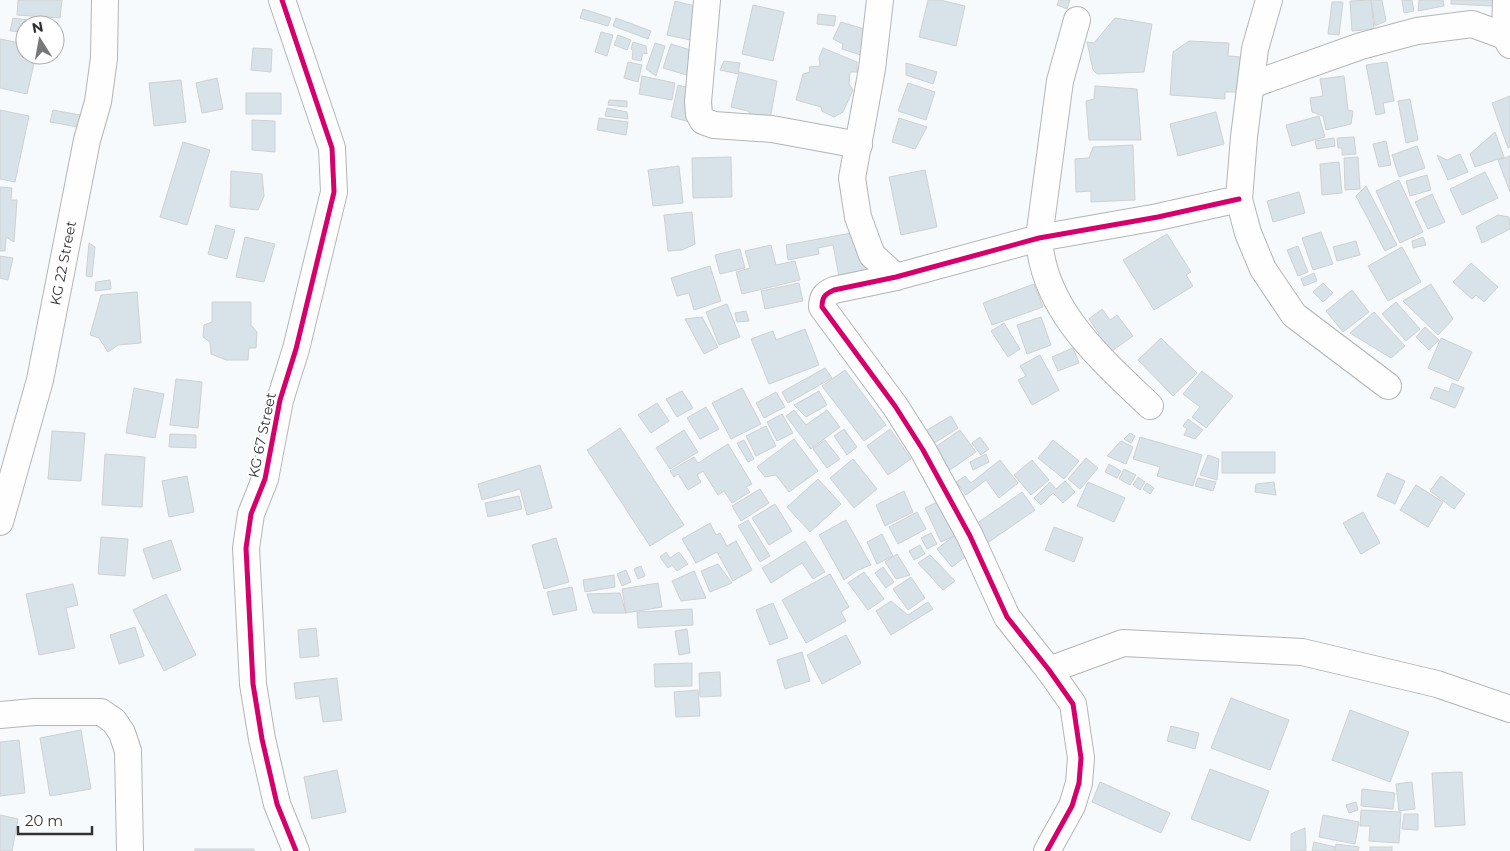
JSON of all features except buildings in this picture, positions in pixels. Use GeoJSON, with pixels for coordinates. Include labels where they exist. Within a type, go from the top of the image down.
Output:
{"type":"FeatureCollection","features":[{"type":"Feature","properties":{"kind":"street","name":"KG 22 Street"},"geometry":{"type":"LineString","coordinates":[[0,522],[40,380],[87,140],[98,102],[104,58],[105,0]]}},
{"type":"Feature","properties":{"kind":"street","name":"KG 67 Street"},"geometry":{"type":"LineString","coordinates":[[282,0],[332,148],[334,192],[296,349],[280,400],[265,479],[251,514],[246,548],[253,684],[262,739],[277,804],[296,851]]}},
{"type":"Feature","properties":{"kind":"street"},"geometry":{"type":"LineString","coordinates":[[707,0],[698,102],[699,114],[703,121],[714,125],[772,129],[859,145]]}},
{"type":"Feature","properties":{"kind":"street"},"geometry":{"type":"LineString","coordinates":[[880,0],[872,69],[852,178],[858,217],[872,255],[896,277]]}},
{"type":"Feature","properties":{"kind":"street"},"geometry":{"type":"LineString","coordinates":[[1269,0],[1255,49],[1244,137],[1239,199],[1248,232],[1262,270],[1294,315],[1388,386]]}},
{"type":"Feature","properties":{"kind":"street"},"geometry":{"type":"LineString","coordinates":[[1251,85],[1361,46],[1417,31],[1472,24],[1507,40],[1506,0]]}},
{"type":"Feature","properties":{"kind":"street"},"geometry":{"type":"LineString","coordinates":[[1077,20],[1060,80],[1039,238],[1040,256],[1048,283],[1066,316],[1100,358],[1150,406]]}},
{"type":"Feature","properties":{"kind":"street"},"geometry":{"type":"LineString","coordinates":[[1047,851],[1072,806],[1079,783],[1081,758],[1073,704],[1007,617],[970,536],[923,450],[895,406],[822,307],[822,300],[825,294],[834,290],[896,277],[1039,238],[1158,217],[1239,199]]}},
{"type":"Feature","properties":{"kind":"street"},"geometry":{"type":"LineString","coordinates":[[1049,670],[1123,643],[1302,652],[1437,684],[1510,709]]}},
{"type":"Feature","properties":{"kind":"street"},"geometry":{"type":"LineString","coordinates":[[0,715],[34,712],[101,712],[114,721],[122,733],[128,751],[130,851]]}},
{"type":"Feature","properties":{"kind":"cycle path"},"geometry":{"type":"LineString","coordinates":[[282,0],[332,148],[334,192],[296,349],[280,400],[265,479],[251,514],[246,548],[253,684],[262,739],[277,804],[296,851]]}},
{"type":"Feature","properties":{"kind":"cycle path"},"geometry":{"type":"LineString","coordinates":[[1047,851],[1072,806],[1079,783],[1081,758],[1073,704],[1007,617],[970,536],[923,450],[895,406],[822,307],[823,298],[834,290],[896,277],[1039,238],[1158,217],[1239,199]]}}]}
